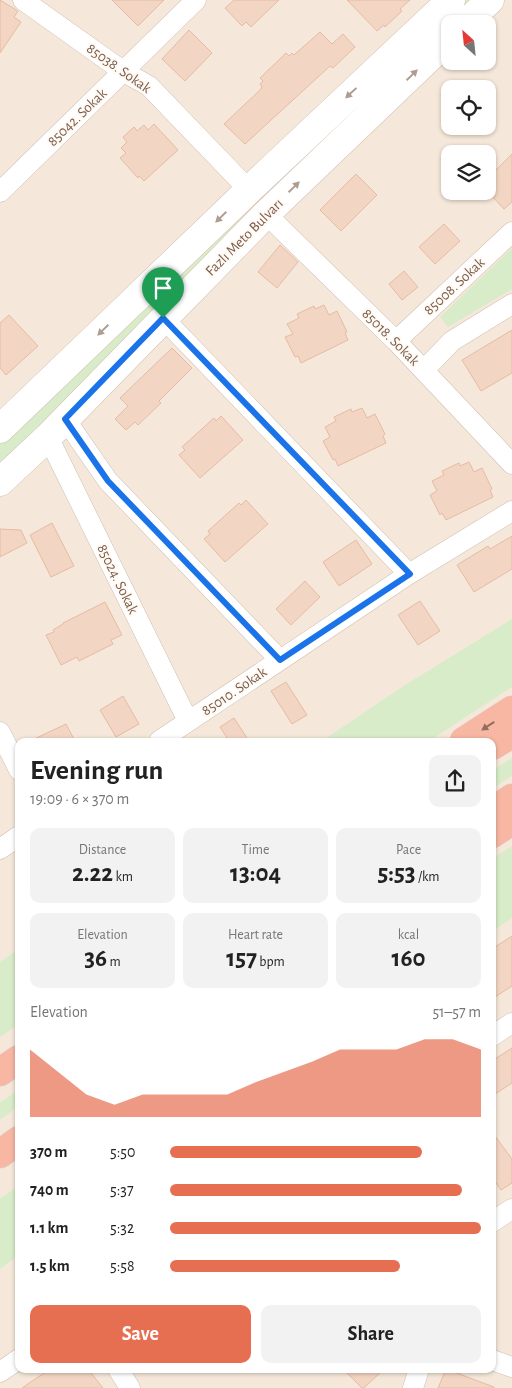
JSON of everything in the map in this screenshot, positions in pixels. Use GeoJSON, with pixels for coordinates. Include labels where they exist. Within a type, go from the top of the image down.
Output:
{"type":"FeatureCollection","features":[{"type":"Feature","properties":{"kind":"highway"},"geometry":{"type":"LineString","coordinates":[[469,738],[512,710]]}},
{"type":"Feature","properties":{"kind":"highway"},"geometry":{"type":"LineString","coordinates":[[496,744],[512,734]]}},
{"type":"Feature","properties":{"kind":"highway"},"geometry":{"type":"LineString","coordinates":[[496,808],[512,798]]}},
{"type":"Feature","properties":{"kind":"highway"},"geometry":{"type":"LineString","coordinates":[[496,831],[512,821]]}},
{"type":"Feature","properties":{"kind":"highway"},"geometry":{"type":"LineString","coordinates":[[0,1072],[15,1062]]}},
{"type":"Feature","properties":{"kind":"highway"},"geometry":{"type":"LineString","coordinates":[[0,1154],[15,1143]]}},
{"type":"Feature","properties":{"kind":"main road","name":"Fazlı Meto Bulvarı"},"geometry":{"type":"LineString","coordinates":[[0,428],[248,190],[450,0]]}},
{"type":"Feature","properties":{"kind":"main road"},"geometry":{"type":"LineString","coordinates":[[474,15],[490,0]]}},
{"type":"Feature","properties":{"kind":"main road","name":"Fazlı Meto Bulvarı"},"geometry":{"type":"LineString","coordinates":[[0,482],[57,428],[266,214],[441,47]]}},
{"type":"Feature","properties":{"kind":"street","name":"85038. Sokak"},"geometry":{"type":"LineString","coordinates":[[23,0],[124,72],[149,86],[248,190]]}},
{"type":"Feature","properties":{"kind":"street","name":"85042. Sokak"},"geometry":{"type":"LineString","coordinates":[[0,192],[196,0]]}},
{"type":"Feature","properties":{"kind":"street","name":"85018. Sokak"},"geometry":{"type":"LineString","coordinates":[[266,214],[396,341],[512,464]]}},
{"type":"Feature","properties":{"kind":"street","name":"85008. Sokak"},"geometry":{"type":"LineString","coordinates":[[396,341],[512,232]]}},
{"type":"Feature","properties":{"kind":"street"},"geometry":{"type":"LineString","coordinates":[[424,370],[452,341],[512,304]]}},
{"type":"Feature","properties":{"kind":"street"},"geometry":{"type":"LineString","coordinates":[[163,318],[410,574]]}},
{"type":"Feature","properties":{"kind":"street"},"geometry":{"type":"LineString","coordinates":[[57,428],[280,660]]}},
{"type":"Feature","properties":{"kind":"street","name":"85024. Sokak"},"geometry":{"type":"LineString","coordinates":[[57,428],[188,722]]}},
{"type":"Feature","properties":{"kind":"street","name":"85010. Sokak"},"geometry":{"type":"LineString","coordinates":[[164,738],[410,574],[512,511]]}},
{"type":"Feature","properties":{"kind":"street"},"geometry":{"type":"LineString","coordinates":[[0,732],[15,762]]}},
{"type":"Feature","properties":{"kind":"street"},"geometry":{"type":"LineString","coordinates":[[0,849],[15,839]]}},
{"type":"Feature","properties":{"kind":"street"},"geometry":{"type":"LineString","coordinates":[[496,1033],[512,1023]]}},
{"type":"Feature","properties":{"kind":"street"},"geometry":{"type":"LineString","coordinates":[[496,1219],[512,1209]]}},
{"type":"Feature","properties":{"kind":"street"},"geometry":{"type":"LineString","coordinates":[[496,1361],[512,1367]]}},
{"type":"Feature","properties":{"kind":"street"},"geometry":{"type":"LineString","coordinates":[[0,1372],[15,1362]]}},
{"type":"Feature","properties":{"kind":"street"},"geometry":{"type":"LineString","coordinates":[[121,1373],[130,1388]]}},
{"type":"Feature","properties":{"kind":"street"},"geometry":{"type":"LineString","coordinates":[[412,1388],[418,1373]]}},
{"type":"Feature","properties":{"kind":"shaded area"},"geometry":{"type":"Polygon","coordinates":[[[0,0],[512,0],[512,1388],[0,1388],[0,0]]]}},
{"type":"Feature","properties":{"kind":"green space"},"geometry":{"type":"Polygon","coordinates":[[[466,0],[476,0],[460,15],[450,15],[466,0]]]}},
{"type":"Feature","properties":{"kind":"green space"},"geometry":{"type":"Polygon","coordinates":[[[441,24],[441,33],[0,467],[0,441],[441,24]]]}},
{"type":"Feature","properties":{"kind":"green space"},"geometry":{"type":"Polygon","coordinates":[[[512,248],[512,289],[448,327],[440,317],[512,248]]]}},
{"type":"Feature","properties":{"kind":"green space"},"geometry":{"type":"Polygon","coordinates":[[[512,619],[512,687],[434,738],[326,738],[402,687],[512,619]]]}},
{"type":"Feature","properties":{"kind":"green space"},"geometry":{"type":"Polygon","coordinates":[[[512,758],[512,776],[496,786],[496,768],[512,758]]]}},
{"type":"Feature","properties":{"kind":"green space"},"geometry":{"type":"Polygon","coordinates":[[[512,846],[512,918],[496,929],[496,856],[512,846]]]}},
{"type":"Feature","properties":{"kind":"green space"},"geometry":{"type":"Polygon","coordinates":[[[15,952],[15,1027],[0,1037],[0,962],[15,952]]]}},
{"type":"Feature","properties":{"kind":"green space"},"geometry":{"type":"Polygon","coordinates":[[[15,1092],[15,1109],[0,1120],[0,1103],[15,1092]]]}},
{"type":"Feature","properties":{"kind":"green space"},"geometry":{"type":"Polygon","coordinates":[[[15,1188],[15,1258],[0,1269],[0,1199],[15,1188]]]}},
{"type":"Feature","properties":{"kind":"building"},"geometry":{"type":"Polygon","coordinates":[[[0,0],[18,11],[14,17],[21,22],[0,53],[0,0]]]}},
{"type":"Feature","properties":{"kind":"building"},"geometry":{"type":"Polygon","coordinates":[[[112,0],[164,0],[138,26],[112,0]]]}},
{"type":"Feature","properties":{"kind":"building"},"geometry":{"type":"Polygon","coordinates":[[[234,0],[279,0],[251,27],[246,22],[242,26],[225,8],[234,0]]]}},
{"type":"Feature","properties":{"kind":"building"},"geometry":{"type":"Polygon","coordinates":[[[347,0],[410,0],[400,9],[402,11],[385,27],[384,25],[377,31],[347,0]]]}},
{"type":"Feature","properties":{"kind":"building"},"geometry":{"type":"Polygon","coordinates":[[[189,30],[212,53],[185,81],[162,59],[189,30]]]}},
{"type":"Feature","properties":{"kind":"building"},"geometry":{"type":"Polygon","coordinates":[[[320,32],[332,44],[343,34],[355,47],[333,68],[330,66],[245,144],[224,124],[260,90],[262,87],[260,84],[263,81],[260,78],[286,53],[289,56],[292,53],[294,55],[320,32]]]}},
{"type":"Feature","properties":{"kind":"building"},"geometry":{"type":"Polygon","coordinates":[[[154,124],[178,150],[144,181],[139,176],[138,178],[120,158],[126,153],[121,148],[127,142],[123,137],[134,127],[137,131],[144,125],[148,130],[154,124]]]}},
{"type":"Feature","properties":{"kind":"building"},"geometry":{"type":"Polygon","coordinates":[[[512,154],[512,202],[504,209],[496,200],[496,170],[512,154]]]}},
{"type":"Feature","properties":{"kind":"building"},"geometry":{"type":"Polygon","coordinates":[[[356,174],[377,195],[341,231],[320,210],[356,174]]]}},
{"type":"Feature","properties":{"kind":"building"},"geometry":{"type":"Polygon","coordinates":[[[444,224],[460,241],[435,264],[419,247],[444,224]]]}},
{"type":"Feature","properties":{"kind":"building"},"geometry":{"type":"Polygon","coordinates":[[[280,245],[298,262],[277,288],[258,272],[280,245]]]}},
{"type":"Feature","properties":{"kind":"building"},"geometry":{"type":"Polygon","coordinates":[[[404,271],[418,287],[402,300],[389,284],[404,271]]]}},
{"type":"Feature","properties":{"kind":"building"},"geometry":{"type":"Polygon","coordinates":[[[324,305],[329,315],[337,311],[347,332],[345,333],[348,340],[301,363],[298,356],[295,357],[285,337],[293,334],[287,324],[299,318],[297,314],[314,306],[315,309],[324,305]]]}},
{"type":"Feature","properties":{"kind":"building"},"geometry":{"type":"Polygon","coordinates":[[[9,315],[38,346],[6,375],[0,368],[0,323],[9,315]]]}},
{"type":"Feature","properties":{"kind":"building"},"geometry":{"type":"Polygon","coordinates":[[[512,330],[512,373],[481,391],[462,360],[512,330]]]}},
{"type":"Feature","properties":{"kind":"building"},"geometry":{"type":"Polygon","coordinates":[[[172,348],[192,368],[159,401],[161,403],[138,425],[135,422],[126,430],[115,419],[128,406],[120,398],[172,348]]]}},
{"type":"Feature","properties":{"kind":"building"},"geometry":{"type":"Polygon","coordinates":[[[362,408],[367,418],[375,414],[385,434],[383,436],[386,443],[338,466],[323,441],[330,437],[325,427],[336,421],[334,417],[351,409],[352,412],[362,408]]]}},
{"type":"Feature","properties":{"kind":"building"},"geometry":{"type":"Polygon","coordinates":[[[221,416],[243,440],[200,478],[179,455],[185,450],[182,447],[214,418],[216,421],[221,416]]]}},
{"type":"Feature","properties":{"kind":"building"},"geometry":{"type":"Polygon","coordinates":[[[469,462],[474,472],[482,468],[492,489],[490,490],[493,497],[446,520],[442,513],[440,515],[430,495],[437,491],[432,481],[444,475],[442,471],[459,463],[460,466],[469,462]]]}},
{"type":"Feature","properties":{"kind":"building"},"geometry":{"type":"Polygon","coordinates":[[[246,500],[268,524],[225,562],[204,539],[210,534],[208,531],[239,503],[241,505],[246,500]]]}},
{"type":"Feature","properties":{"kind":"building"},"geometry":{"type":"Polygon","coordinates":[[[52,523],[74,566],[51,577],[30,535],[52,523]]]}},
{"type":"Feature","properties":{"kind":"building"},"geometry":{"type":"Polygon","coordinates":[[[0,529],[21,530],[27,543],[0,557],[0,529]]]}},
{"type":"Feature","properties":{"kind":"building"},"geometry":{"type":"Polygon","coordinates":[[[512,536],[512,569],[474,592],[457,565],[488,546],[490,549],[512,536]]]}},
{"type":"Feature","properties":{"kind":"building"},"geometry":{"type":"Polygon","coordinates":[[[356,540],[372,564],[339,586],[323,562],[356,540]]]}},
{"type":"Feature","properties":{"kind":"building"},"geometry":{"type":"Polygon","coordinates":[[[305,581],[320,597],[291,625],[276,609],[305,581]]]}},
{"type":"Feature","properties":{"kind":"building"},"geometry":{"type":"Polygon","coordinates":[[[420,601],[440,631],[418,645],[398,615],[420,601]]]}},
{"type":"Feature","properties":{"kind":"building"},"geometry":{"type":"Polygon","coordinates":[[[105,602],[122,635],[111,640],[113,644],[79,661],[77,657],[61,665],[46,635],[54,632],[53,630],[63,623],[105,602]]]}},
{"type":"Feature","properties":{"kind":"building"},"geometry":{"type":"Polygon","coordinates":[[[286,682],[307,715],[292,724],[271,691],[286,682]]]}},
{"type":"Feature","properties":{"kind":"building"},"geometry":{"type":"Polygon","coordinates":[[[123,696],[139,724],[116,737],[100,710],[123,696]]]}},
{"type":"Feature","properties":{"kind":"building"},"geometry":{"type":"Polygon","coordinates":[[[234,718],[247,738],[227,738],[220,727],[234,718]]]}},
{"type":"Feature","properties":{"kind":"building"},"geometry":{"type":"Polygon","coordinates":[[[66,724],[73,738],[36,738],[66,724]]]}},
{"type":"Feature","properties":{"kind":"building"},"geometry":{"type":"Polygon","coordinates":[[[512,936],[512,986],[496,996],[496,946],[512,936]]]}},
{"type":"Feature","properties":{"kind":"building"},"geometry":{"type":"Polygon","coordinates":[[[512,1048],[512,1083],[496,1093],[496,1058],[512,1048]]]}},
{"type":"Feature","properties":{"kind":"building"},"geometry":{"type":"Polygon","coordinates":[[[496,1137],[512,1159],[512,1183],[501,1190],[496,1183],[496,1137]]]}},
{"type":"Feature","properties":{"kind":"building"},"geometry":{"type":"Polygon","coordinates":[[[44,1373],[91,1373],[103,1388],[22,1388],[44,1373]]]}},
{"type":"Feature","properties":{"kind":"building"},"geometry":{"type":"Polygon","coordinates":[[[347,1373],[380,1373],[364,1388],[347,1373]]]}},
{"type":"Feature","properties":{"kind":"building"},"geometry":{"type":"Polygon","coordinates":[[[444,1373],[457,1373],[494,1387],[494,1388],[438,1388],[444,1373]]]}},
{"type":"Feature","properties":{"kind":"route"},"geometry":{"type":"LineString","coordinates":[[163,318],[410,574],[280,660],[108,481],[65,419],[163,318]]}}]}
